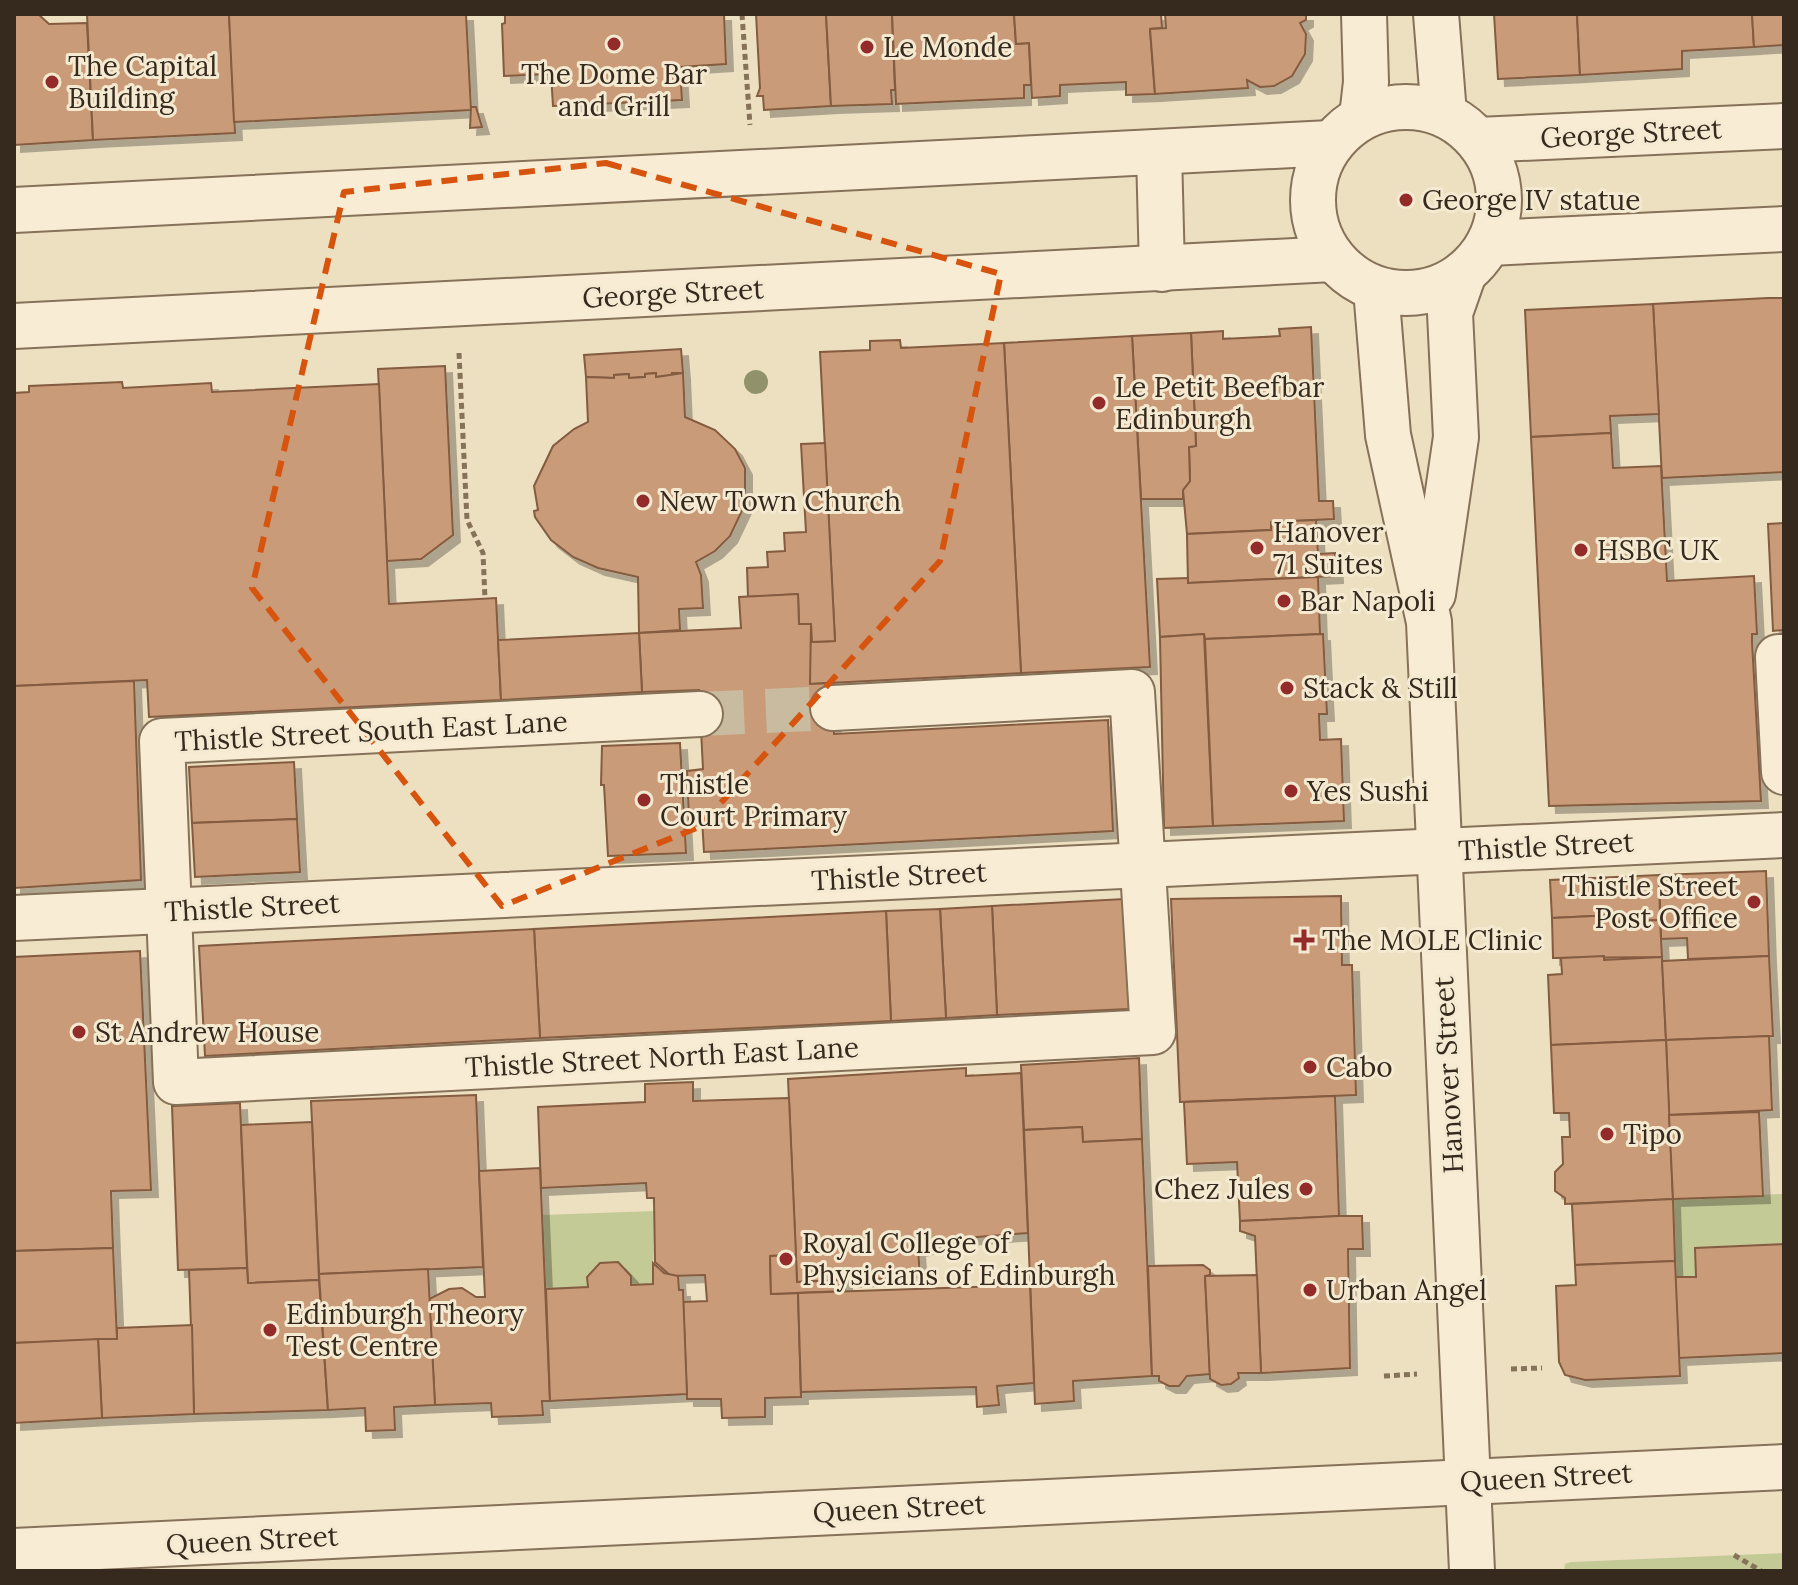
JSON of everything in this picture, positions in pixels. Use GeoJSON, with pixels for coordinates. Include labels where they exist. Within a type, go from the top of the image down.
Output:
{"type":"FeatureCollection","features":[{"type":"Feature","properties":{"kind":"street"},"geometry":{"type":"LineString","coordinates":[[14,210],[1159,153],[1346,130],[1399,107],[1444,114],[1478,140],[1489,155],[1500,190],[1498,217],[1477,258],[1430,291],[1394,294],[1376,289],[1345,272],[1322,241],[1312,201],[1314,181],[1346,130],[1366,82],[1364,14]]}},
{"type":"Feature","properties":{"kind":"street"},"geometry":{"type":"LineString","coordinates":[[1436,14],[1444,114]]}},
{"type":"Feature","properties":{"kind":"street","name":"George Street"},"geometry":{"type":"LineString","coordinates":[[1478,140],[1784,126]]}},
{"type":"Feature","properties":{"kind":"street"},"geometry":{"type":"LineString","coordinates":[[1159,153],[1162,269]]}},
{"type":"Feature","properties":{"kind":"street"},"geometry":{"type":"LineString","coordinates":[[1477,258],[1784,229]]}},
{"type":"Feature","properties":{"kind":"street","name":"Hanover Street"},"geometry":{"type":"LineString","coordinates":[[1472,1571],[1429,622],[1456,437],[1450,313],[1477,258]]}},
{"type":"Feature","properties":{"kind":"street","name":"George Street"},"geometry":{"type":"LineString","coordinates":[[14,326],[1333,259]]}},
{"type":"Feature","properties":{"kind":"street","name":"Hanover Street"},"geometry":{"type":"LineString","coordinates":[[1376,289],[1388,435],[1429,622]]}},
{"type":"Feature","properties":{"kind":"street"},"geometry":{"type":"LineString","coordinates":[[1784,657],[1778,657],[1784,772]]}},
{"type":"Feature","properties":{"kind":"street"},"geometry":{"type":"LineString","coordinates":[[833,708],[1132,692],[1140,865]]}},
{"type":"Feature","properties":{"kind":"street","name":"Thistle Street South East Lane"},"geometry":{"type":"LineString","coordinates":[[169,910],[162,741],[700,714]]}},
{"type":"Feature","properties":{"kind":"street","name":"Thistle Street"},"geometry":{"type":"LineString","coordinates":[[14,918],[1784,835]]}},
{"type":"Feature","properties":{"kind":"street","name":"Thistle Street North East Lane"},"geometry":{"type":"LineString","coordinates":[[169,910],[176,1082],[1153,1032],[1140,865]]}},
{"type":"Feature","properties":{"kind":"street","name":"Queen Street"},"geometry":{"type":"LineString","coordinates":[[14,1551],[1784,1467]]}},
{"type":"Feature","properties":{"kind":"path"},"geometry":{"type":"LineString","coordinates":[[742,14],[753,172]]}},
{"type":"Feature","properties":{"kind":"path"},"geometry":{"type":"LineString","coordinates":[[456,304],[467,520],[483,553],[485,599]]}},
{"type":"Feature","properties":{"kind":"path"},"geometry":{"type":"LineString","coordinates":[[1734,1555],[1761,1571]]}},
{"type":"Feature","properties":{"kind":"highlighted area"},"geometry":{"type":"Polygon","coordinates":[[[606,163],[1001,274],[940,561],[699,827],[502,906],[252,588],[344,192],[606,163]]]}},
{"type":"Feature","properties":{"kind":"green space"},"geometry":{"type":"Polygon","coordinates":[[[1782,1185],[1784,1244],[1696,1277],[1675,1277],[1673,1199],[1782,1194],[1782,1185]]]}},
{"type":"Feature","properties":{"kind":"green space"},"geometry":{"type":"Polygon","coordinates":[[[654,1211],[653,1284],[631,1285],[631,1276],[618,1262],[600,1263],[587,1277],[588,1287],[546,1289],[542,1215],[654,1211]]]}},
{"type":"Feature","properties":{"kind":"green space"},"geometry":{"type":"Polygon","coordinates":[[[1784,1553],[1784,1571],[1564,1571],[1565,1564],[1571,1562],[1784,1553]]]}},
{"type":"Feature","properties":{"kind":"building","name":"The Capital Building"},"geometry":{"type":"Polygon","coordinates":[[[14,14],[38,14],[49,24],[87,23],[93,140],[14,145],[14,14]]]}},
{"type":"Feature","properties":{"kind":"building"},"geometry":{"type":"Polygon","coordinates":[[[87,14],[229,14],[235,133],[93,140],[87,14]]]}},
{"type":"Feature","properties":{"kind":"building"},"geometry":{"type":"Polygon","coordinates":[[[229,14],[466,14],[471,110],[234,122],[229,14]]]}},
{"type":"Feature","properties":{"kind":"building","name":"The Dome Bar and Grill"},"geometry":{"type":"Polygon","coordinates":[[[505,14],[724,14],[726,64],[680,67],[682,100],[553,106],[551,74],[504,76],[502,24],[505,23],[505,14]]]}},
{"type":"Feature","properties":{"kind":"building"},"geometry":{"type":"Polygon","coordinates":[[[756,14],[826,14],[831,106],[764,110],[763,96],[757,96],[760,88],[756,14]]]}},
{"type":"Feature","properties":{"kind":"building"},"geometry":{"type":"Polygon","coordinates":[[[826,14],[892,14],[895,90],[891,90],[892,104],[831,106],[826,14]]]}},
{"type":"Feature","properties":{"kind":"building"},"geometry":{"type":"Polygon","coordinates":[[[892,14],[1014,14],[1016,44],[1029,43],[1031,85],[1024,85],[1024,98],[896,104],[892,14]]]}},
{"type":"Feature","properties":{"kind":"building"},"geometry":{"type":"Polygon","coordinates":[[[1014,14],[1161,14],[1162,28],[1150,29],[1155,94],[1126,95],[1126,82],[1060,85],[1060,96],[1032,98],[1029,43],[1016,44],[1014,14]]]}},
{"type":"Feature","properties":{"kind":"building"},"geometry":{"type":"Polygon","coordinates":[[[1165,14],[1306,14],[1306,20],[1300,23],[1306,34],[1305,54],[1292,76],[1274,86],[1260,87],[1247,80],[1248,88],[1155,94],[1150,29],[1166,28],[1165,14]]]}},
{"type":"Feature","properties":{"kind":"building"},"geometry":{"type":"Polygon","coordinates":[[[1494,14],[1577,14],[1580,75],[1498,79],[1494,14]]]}},
{"type":"Feature","properties":{"kind":"building"},"geometry":{"type":"Polygon","coordinates":[[[1577,14],[1752,14],[1754,47],[1682,51],[1682,69],[1580,75],[1577,14]]]}},
{"type":"Feature","properties":{"kind":"building"},"geometry":{"type":"Polygon","coordinates":[[[1752,14],[1784,14],[1784,45],[1754,47],[1752,14]]]}},
{"type":"Feature","properties":{"kind":"building"},"geometry":{"type":"Polygon","coordinates":[[[471,107],[476,107],[482,127],[470,128],[471,107]]]}},
{"type":"Feature","properties":{"kind":"building"},"geometry":{"type":"Polygon","coordinates":[[[1784,298],[1784,472],[1662,478],[1653,304],[1784,298]]]}},
{"type":"Feature","properties":{"kind":"building"},"geometry":{"type":"Polygon","coordinates":[[[1653,304],[1659,414],[1610,416],[1611,433],[1531,437],[1525,310],[1653,304]]]}},
{"type":"Feature","properties":{"kind":"building"},"geometry":{"type":"Polygon","coordinates":[[[1311,327],[1319,501],[1333,501],[1334,519],[1271,522],[1271,530],[1187,534],[1183,490],[1190,481],[1189,447],[1196,446],[1191,333],[1223,331],[1223,339],[1280,336],[1279,329],[1311,327]]]}},
{"type":"Feature","properties":{"kind":"building"},"geometry":{"type":"Polygon","coordinates":[[[1191,333],[1196,446],[1189,447],[1190,481],[1183,490],[1183,499],[1141,499],[1132,336],[1191,333]]]}},
{"type":"Feature","properties":{"kind":"building"},"geometry":{"type":"Polygon","coordinates":[[[1132,336],[1150,667],[1021,673],[1004,343],[1132,336]]]}},
{"type":"Feature","properties":{"kind":"building"},"geometry":{"type":"Polygon","coordinates":[[[900,340],[901,348],[1004,343],[1021,673],[810,684],[808,642],[835,641],[820,352],[870,350],[870,341],[900,340]]]}},
{"type":"Feature","properties":{"kind":"building"},"geometry":{"type":"Polygon","coordinates":[[[681,349],[683,373],[656,377],[656,373],[629,378],[629,374],[614,375],[614,378],[586,377],[584,355],[681,349]]]}},
{"type":"Feature","properties":{"kind":"building"},"geometry":{"type":"Polygon","coordinates":[[[445,366],[453,535],[421,559],[387,561],[378,369],[445,366]]]}},
{"type":"Feature","properties":{"kind":"building","name":"New Town Church"},"geometry":{"type":"Polygon","coordinates":[[[656,373],[656,377],[683,373],[685,417],[715,430],[735,449],[745,468],[745,496],[748,498],[730,536],[715,551],[696,562],[701,575],[703,608],[679,609],[680,630],[639,633],[638,577],[598,568],[573,557],[551,540],[535,517],[534,511],[538,510],[534,486],[553,446],[588,422],[586,377],[614,378],[614,375],[629,374],[629,378],[656,373]]]}},
{"type":"Feature","properties":{"kind":"building"},"geometry":{"type":"Polygon","coordinates":[[[122,382],[123,388],[211,383],[212,392],[379,384],[389,604],[496,598],[501,700],[149,717],[147,680],[14,686],[14,393],[29,392],[29,386],[122,382]]]}},
{"type":"Feature","properties":{"kind":"building"},"geometry":{"type":"Polygon","coordinates":[[[1611,433],[1613,468],[1661,466],[1667,581],[1754,576],[1757,634],[1752,634],[1752,642],[1761,801],[1549,806],[1531,437],[1611,433]]]}},
{"type":"Feature","properties":{"kind":"building"},"geometry":{"type":"Polygon","coordinates":[[[825,443],[835,641],[812,642],[811,624],[799,624],[798,594],[748,597],[747,568],[768,567],[767,552],[785,551],[784,533],[806,532],[801,444],[825,443]]]}},
{"type":"Feature","properties":{"kind":"building"},"geometry":{"type":"Polygon","coordinates":[[[1316,520],[1318,554],[1335,553],[1336,576],[1188,583],[1187,534],[1271,530],[1271,522],[1316,520]]]}},
{"type":"Feature","properties":{"kind":"building"},"geometry":{"type":"Polygon","coordinates":[[[1784,523],[1784,630],[1773,631],[1768,524],[1784,523]]]}},
{"type":"Feature","properties":{"kind":"building"},"geometry":{"type":"Polygon","coordinates":[[[1318,577],[1320,634],[1205,639],[1204,634],[1160,637],[1157,579],[1188,578],[1188,583],[1318,577]]]}},
{"type":"Feature","properties":{"kind":"building"},"geometry":{"type":"Polygon","coordinates":[[[798,594],[799,624],[811,624],[810,684],[832,683],[834,734],[1108,720],[1113,831],[704,852],[702,819],[689,819],[687,771],[703,769],[699,690],[642,692],[639,633],[741,628],[739,597],[798,594]]]}},
{"type":"Feature","properties":{"kind":"building"},"geometry":{"type":"Polygon","coordinates":[[[639,633],[642,692],[501,700],[498,640],[639,633]]]}},
{"type":"Feature","properties":{"kind":"building"},"geometry":{"type":"Polygon","coordinates":[[[1204,634],[1213,826],[1164,828],[1160,637],[1204,634]]]}},
{"type":"Feature","properties":{"kind":"building"},"geometry":{"type":"Polygon","coordinates":[[[1323,634],[1327,714],[1319,714],[1320,740],[1341,739],[1344,821],[1213,826],[1205,639],[1323,634]]]}},
{"type":"Feature","properties":{"kind":"building"},"geometry":{"type":"Polygon","coordinates":[[[134,681],[141,880],[14,888],[14,686],[134,681]]]}},
{"type":"Feature","properties":{"kind":"building","name":"Thistle Court Primary"},"geometry":{"type":"Polygon","coordinates":[[[680,743],[686,853],[608,856],[604,785],[601,785],[602,746],[680,743]]]}},
{"type":"Feature","properties":{"kind":"building"},"geometry":{"type":"Polygon","coordinates":[[[294,762],[297,819],[192,823],[189,767],[294,762]]]}},
{"type":"Feature","properties":{"kind":"building"},"geometry":{"type":"Polygon","coordinates":[[[297,819],[300,872],[195,877],[192,823],[297,819]]]}},
{"type":"Feature","properties":{"kind":"building"},"geometry":{"type":"Polygon","coordinates":[[[1766,871],[1769,956],[1688,959],[1687,938],[1661,939],[1659,875],[1766,871]]]}},
{"type":"Feature","properties":{"kind":"building"},"geometry":{"type":"Polygon","coordinates":[[[1659,875],[1660,920],[1614,922],[1614,915],[1552,918],[1550,880],[1659,875]]]}},
{"type":"Feature","properties":{"kind":"building"},"geometry":{"type":"Polygon","coordinates":[[[1341,896],[1342,965],[1352,965],[1356,1095],[1180,1102],[1171,899],[1341,896]]]}},
{"type":"Feature","properties":{"kind":"building"},"geometry":{"type":"Polygon","coordinates":[[[1124,899],[1129,1009],[997,1015],[992,906],[1124,899]]]}},
{"type":"Feature","properties":{"kind":"building"},"geometry":{"type":"Polygon","coordinates":[[[992,906],[997,1015],[946,1018],[940,909],[992,906]]]}},
{"type":"Feature","properties":{"kind":"building"},"geometry":{"type":"Polygon","coordinates":[[[940,909],[946,1018],[891,1021],[886,911],[940,909]]]}},
{"type":"Feature","properties":{"kind":"building"},"geometry":{"type":"Polygon","coordinates":[[[886,911],[891,1021],[540,1038],[534,929],[886,911]]]}},
{"type":"Feature","properties":{"kind":"building"},"geometry":{"type":"Polygon","coordinates":[[[1614,915],[1614,922],[1660,920],[1662,957],[1553,958],[1552,918],[1614,915]]]}},
{"type":"Feature","properties":{"kind":"building"},"geometry":{"type":"Polygon","coordinates":[[[534,929],[540,1038],[205,1056],[199,946],[534,929]]]}},
{"type":"Feature","properties":{"kind":"building","name":"St Andrew House"},"geometry":{"type":"Polygon","coordinates":[[[140,951],[151,1190],[111,1191],[113,1248],[14,1251],[14,957],[140,951]]]}},
{"type":"Feature","properties":{"kind":"building"},"geometry":{"type":"Polygon","coordinates":[[[1604,956],[1604,960],[1662,957],[1666,1040],[1551,1045],[1548,975],[1562,974],[1561,958],[1604,956]]]}},
{"type":"Feature","properties":{"kind":"building"},"geometry":{"type":"Polygon","coordinates":[[[1769,956],[1773,1036],[1666,1040],[1662,961],[1769,956]]]}},
{"type":"Feature","properties":{"kind":"building"},"geometry":{"type":"Polygon","coordinates":[[[1769,1036],[1772,1110],[1669,1115],[1666,1040],[1769,1036]]]}},
{"type":"Feature","properties":{"kind":"building"},"geometry":{"type":"Polygon","coordinates":[[[1666,1040],[1673,1199],[1565,1204],[1565,1198],[1555,1191],[1555,1172],[1563,1164],[1562,1137],[1570,1137],[1569,1113],[1554,1113],[1551,1045],[1666,1040]]]}},
{"type":"Feature","properties":{"kind":"building"},"geometry":{"type":"Polygon","coordinates":[[[1139,1058],[1142,1139],[1083,1142],[1082,1127],[1024,1130],[1021,1065],[1139,1058]]]}},
{"type":"Feature","properties":{"kind":"building"},"geometry":{"type":"Polygon","coordinates":[[[966,1068],[966,1076],[1021,1073],[1028,1233],[965,1238],[918,1249],[920,1277],[797,1282],[788,1079],[966,1068]]]}},
{"type":"Feature","properties":{"kind":"building"},"geometry":{"type":"Polygon","coordinates":[[[693,1082],[693,1101],[789,1098],[796,1255],[770,1256],[771,1294],[798,1293],[801,1397],[765,1398],[765,1417],[722,1418],[721,1399],[687,1399],[683,1302],[707,1301],[705,1275],[671,1276],[655,1262],[654,1198],[647,1198],[646,1183],[541,1188],[538,1107],[645,1102],[645,1084],[693,1082]]]}},
{"type":"Feature","properties":{"kind":"building"},"geometry":{"type":"Polygon","coordinates":[[[476,1095],[483,1267],[319,1274],[311,1101],[476,1095]]]}},
{"type":"Feature","properties":{"kind":"building"},"geometry":{"type":"Polygon","coordinates":[[[1335,1096],[1339,1216],[1240,1221],[1237,1162],[1187,1164],[1184,1102],[1335,1096]]]}},
{"type":"Feature","properties":{"kind":"building"},"geometry":{"type":"Polygon","coordinates":[[[240,1103],[247,1268],[178,1270],[172,1106],[240,1103]]]}},
{"type":"Feature","properties":{"kind":"building"},"geometry":{"type":"Polygon","coordinates":[[[1759,1112],[1763,1196],[1673,1199],[1669,1115],[1759,1112]]]}},
{"type":"Feature","properties":{"kind":"building"},"geometry":{"type":"Polygon","coordinates":[[[312,1122],[319,1280],[248,1283],[241,1125],[312,1122]]]}},
{"type":"Feature","properties":{"kind":"building"},"geometry":{"type":"Polygon","coordinates":[[[1082,1127],[1083,1142],[1142,1139],[1152,1376],[1073,1381],[1074,1401],[1035,1404],[1024,1130],[1082,1127]]]}},
{"type":"Feature","properties":{"kind":"building"},"geometry":{"type":"Polygon","coordinates":[[[540,1168],[550,1401],[542,1401],[543,1415],[492,1417],[491,1403],[435,1405],[429,1299],[449,1289],[462,1288],[476,1297],[485,1297],[479,1171],[540,1168]]]}},
{"type":"Feature","properties":{"kind":"building"},"geometry":{"type":"Polygon","coordinates":[[[1673,1199],[1675,1261],[1575,1265],[1572,1204],[1673,1199]]]}},
{"type":"Feature","properties":{"kind":"building"},"geometry":{"type":"Polygon","coordinates":[[[1362,1216],[1363,1249],[1348,1249],[1350,1368],[1261,1373],[1255,1236],[1240,1231],[1240,1221],[1362,1216]]]}},
{"type":"Feature","properties":{"kind":"building"},"geometry":{"type":"Polygon","coordinates":[[[1784,1244],[1784,1353],[1679,1358],[1675,1277],[1696,1277],[1695,1248],[1784,1244]]]}},
{"type":"Feature","properties":{"kind":"building"},"geometry":{"type":"Polygon","coordinates":[[[113,1248],[117,1339],[14,1343],[14,1251],[113,1248]]]}},
{"type":"Feature","properties":{"kind":"building"},"geometry":{"type":"Polygon","coordinates":[[[796,1255],[797,1282],[845,1280],[845,1291],[771,1294],[770,1256],[796,1255]]]}},
{"type":"Feature","properties":{"kind":"building"},"geometry":{"type":"Polygon","coordinates":[[[1675,1261],[1680,1376],[1585,1380],[1565,1375],[1559,1362],[1556,1286],[1576,1285],[1575,1265],[1675,1261]]]}},
{"type":"Feature","properties":{"kind":"building"},"geometry":{"type":"Polygon","coordinates":[[[618,1262],[631,1276],[631,1285],[653,1284],[653,1263],[664,1273],[678,1276],[679,1290],[683,1290],[687,1394],[550,1401],[546,1289],[588,1287],[587,1277],[600,1263],[618,1262]]]}},
{"type":"Feature","properties":{"kind":"building"},"geometry":{"type":"Polygon","coordinates":[[[1203,1265],[1210,1270],[1210,1275],[1205,1276],[1210,1374],[1187,1376],[1179,1386],[1169,1386],[1159,1381],[1159,1376],[1152,1376],[1148,1266],[1203,1265]]]}},
{"type":"Feature","properties":{"kind":"building"},"geometry":{"type":"Polygon","coordinates":[[[247,1268],[248,1283],[319,1280],[328,1410],[194,1414],[189,1270],[247,1268]]]}},
{"type":"Feature","properties":{"kind":"building"},"geometry":{"type":"Polygon","coordinates":[[[428,1269],[435,1405],[394,1407],[395,1430],[366,1431],[365,1408],[328,1410],[319,1274],[428,1269]]]}},
{"type":"Feature","properties":{"kind":"building"},"geometry":{"type":"Polygon","coordinates":[[[1257,1275],[1261,1373],[1238,1373],[1239,1378],[1231,1384],[1221,1385],[1210,1379],[1205,1276],[1257,1275]]]}},
{"type":"Feature","properties":{"kind":"building"},"geometry":{"type":"Polygon","coordinates":[[[1030,1285],[1034,1383],[997,1386],[999,1405],[977,1407],[976,1387],[801,1392],[798,1293],[1030,1285]]]}},
{"type":"Feature","properties":{"kind":"building"},"geometry":{"type":"Polygon","coordinates":[[[192,1325],[194,1414],[102,1418],[98,1339],[117,1339],[117,1328],[192,1325]]]}},
{"type":"Feature","properties":{"kind":"building"},"geometry":{"type":"Polygon","coordinates":[[[98,1339],[102,1418],[14,1423],[14,1343],[98,1339]]]}},
{"type":"Feature","properties":{"kind":"tunnel"},"geometry":{"type":"LineString","coordinates":[[700,714],[833,708]]}},
{"type":"Feature","properties":{"kind":"place","name":"The Dome Bar and Grill"},"geometry":{"type":"Point","coordinates":[614,44]}},
{"type":"Feature","properties":{"kind":"place","name":"Le Monde"},"geometry":{"type":"Point","coordinates":[867,47]}},
{"type":"Feature","properties":{"kind":"place","name":"The Capital Building"},"geometry":{"type":"Point","coordinates":[52,82]}},
{"type":"Feature","properties":{"kind":"place","name":"George IV statue"},"geometry":{"type":"Point","coordinates":[1406,200]}},
{"type":"Feature","properties":{"kind":"place","name":"Le Petit Beefbar Edinburgh"},"geometry":{"type":"Point","coordinates":[1099,403]}},
{"type":"Feature","properties":{"kind":"place","name":"New Town Church"},"geometry":{"type":"Point","coordinates":[643,501]}},
{"type":"Feature","properties":{"kind":"place","name":"Hanover 71 Suites"},"geometry":{"type":"Point","coordinates":[1257,548]}},
{"type":"Feature","properties":{"kind":"place","name":"HSBC UK"},"geometry":{"type":"Point","coordinates":[1581,550]}},
{"type":"Feature","properties":{"kind":"place","name":"Bar Napoli"},"geometry":{"type":"Point","coordinates":[1284,601]}},
{"type":"Feature","properties":{"kind":"place","name":"Stack & Still"},"geometry":{"type":"Point","coordinates":[1287,688]}},
{"type":"Feature","properties":{"kind":"place","name":"Yes Sushi"},"geometry":{"type":"Point","coordinates":[1291,791]}},
{"type":"Feature","properties":{"kind":"place","name":"Thistle Court Primary"},"geometry":{"type":"Point","coordinates":[644,800]}},
{"type":"Feature","properties":{"kind":"place","name":"Thistle Street Post Office"},"geometry":{"type":"Point","coordinates":[1754,902]}},
{"type":"Feature","properties":{"kind":"place","name":"The MOLE Clinic"},"geometry":{"type":"Point","coordinates":[1304,940]}},
{"type":"Feature","properties":{"kind":"place","name":"St Andrew House"},"geometry":{"type":"Point","coordinates":[79,1032]}},
{"type":"Feature","properties":{"kind":"place","name":"Cabo"},"geometry":{"type":"Point","coordinates":[1310,1067]}},
{"type":"Feature","properties":{"kind":"place","name":"Tipo"},"geometry":{"type":"Point","coordinates":[1607,1134]}},
{"type":"Feature","properties":{"kind":"place","name":"Chez Jules"},"geometry":{"type":"Point","coordinates":[1306,1189]}},
{"type":"Feature","properties":{"kind":"place","name":"Royal College of Physicians of Edinburgh"},"geometry":{"type":"Point","coordinates":[786,1259]}},
{"type":"Feature","properties":{"kind":"place","name":"Urban Angel"},"geometry":{"type":"Point","coordinates":[1310,1290]}},
{"type":"Feature","properties":{"kind":"place","name":"Edinburgh Theory Test Centre"},"geometry":{"type":"Point","coordinates":[270,1330]}}]}
